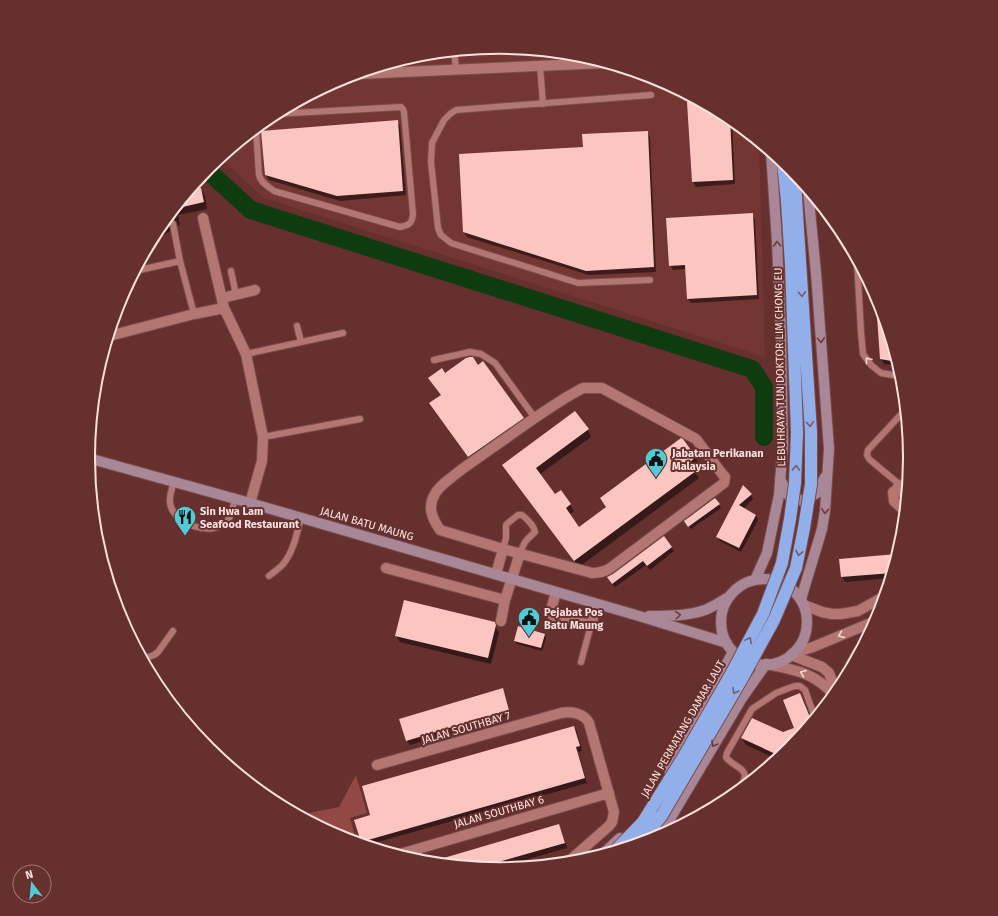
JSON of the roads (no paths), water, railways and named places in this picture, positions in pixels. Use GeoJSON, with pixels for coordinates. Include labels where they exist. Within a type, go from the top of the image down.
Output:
{"type":"FeatureCollection","features":[{"type":"Feature","properties":{"kind":"highway","name":"LEBUHRAYA TUN DOKTOR LIM CHONG EU"},"geometry":{"type":"LineString","coordinates":[[648,834],[662,815],[736,688],[774,620],[796,568],[811,484],[811,432],[791,200],[786,173]]}},
{"type":"Feature","properties":{"kind":"highway","name":"LEBUHRAYA TUN DOKTOR LIM CHONG EU"},"geometry":{"type":"LineString","coordinates":[[763,614],[782,563],[796,483],[797,433],[791,264],[791,200],[794,182]]}},
{"type":"Feature","properties":{"kind":"highway","name":"JALAN PERMATANG DAMAR LAUT"},"geometry":{"type":"LineString","coordinates":[[623,843],[643,822],[684,756],[730,676],[763,614]]}},
{"type":"Feature","properties":{"kind":"main road"},"geometry":{"type":"LineString","coordinates":[[756,580],[767,554],[779,495],[784,444],[777,242],[772,160]]}},
{"type":"Feature","properties":{"kind":"main road"},"geometry":{"type":"LineString","coordinates":[[802,602],[822,529],[825,511],[829,449],[809,199]]}},
{"type":"Feature","properties":{"kind":"main road","name":"JALAN BATU MAUNG"},"geometry":{"type":"LineString","coordinates":[[95,460],[301,517],[727,643]]}},
{"type":"Feature","properties":{"kind":"main road"},"geometry":{"type":"LineString","coordinates":[[780,479],[789,496],[803,500],[817,493],[828,472]]}},
{"type":"Feature","properties":{"kind":"main road"},"geometry":{"type":"LineString","coordinates":[[756,580],[776,580],[786,585],[794,591],[802,602],[807,618],[806,632],[800,644],[792,654],[780,662],[766,664],[754,663],[743,659],[733,652],[722,632],[721,619],[724,606],[729,597],[736,589],[745,583],[756,580]]}},
{"type":"Feature","properties":{"kind":"main road","name":"JALAN BATU MAUNG"},"geometry":{"type":"LineString","coordinates":[[639,616],[677,616],[695,613],[715,606],[729,597]]}},
{"type":"Feature","properties":{"kind":"main road"},"geometry":{"type":"LineString","coordinates":[[613,846],[631,828],[652,802],[733,652]]}},
{"type":"Feature","properties":{"kind":"main road"},"geometry":{"type":"LineString","coordinates":[[665,826],[742,698],[766,664]]}},
{"type":"Feature","properties":{"kind":"street"},"geometry":{"type":"LineString","coordinates":[[376,73],[586,64]]}},
{"type":"Feature","properties":{"kind":"street"},"geometry":{"type":"LineString","coordinates":[[203,218],[223,303],[246,354],[263,437],[262,461],[250,503]]}},
{"type":"Feature","properties":{"kind":"street"},"geometry":{"type":"LineString","coordinates":[[114,335],[194,314],[223,303],[236,294],[255,290]]}},
{"type":"Feature","properties":{"kind":"street"},"geometry":{"type":"LineString","coordinates":[[583,388],[602,388],[696,439],[723,475],[725,480],[722,485],[609,570],[604,572],[592,573],[503,549],[440,530],[434,522],[430,509],[434,495],[438,489],[465,466],[565,397],[583,388]]}},
{"type":"Feature","properties":{"kind":"street"},"geometry":{"type":"LineString","coordinates":[[900,507],[894,501],[896,488],[902,491]]}},
{"type":"Feature","properties":{"kind":"street"},"geometry":{"type":"LineString","coordinates":[[496,574],[503,549]]}},
{"type":"Feature","properties":{"kind":"street"},"geometry":{"type":"LineString","coordinates":[[501,621],[505,600],[520,553]]}},
{"type":"Feature","properties":{"kind":"street"},"geometry":{"type":"LineString","coordinates":[[386,568],[505,600]]}},
{"type":"Feature","properties":{"kind":"street"},"geometry":{"type":"LineString","coordinates":[[556,592],[551,610],[552,615],[591,625],[597,604]]}},
{"type":"Feature","properties":{"kind":"street"},"geometry":{"type":"LineString","coordinates":[[802,602],[822,612],[841,614],[858,611],[877,600]]}},
{"type":"Feature","properties":{"kind":"street"},"geometry":{"type":"LineString","coordinates":[[792,654],[867,625]]}},
{"type":"Feature","properties":{"kind":"street"},"geometry":{"type":"LineString","coordinates":[[792,654],[822,667],[830,673],[834,684]]}},
{"type":"Feature","properties":{"kind":"street"},"geometry":{"type":"LineString","coordinates":[[766,664],[808,674],[824,684],[830,690]]}},
{"type":"Feature","properties":{"kind":"street","name":"JALAN SOUTHBAY 7"},"geometry":{"type":"LineString","coordinates":[[377,765],[568,712],[587,718],[608,793]]}},
{"type":"Feature","properties":{"kind":"street"},"geometry":{"type":"LineString","coordinates":[[577,854],[612,822],[614,812],[608,793]]}},
{"type":"Feature","properties":{"kind":"street","name":"JALAN SOUTHBAY 6"},"geometry":{"type":"LineString","coordinates":[[407,851],[608,793]]}},
{"type":"Feature","properties":{"kind":"lane"},"geometry":{"type":"LineString","coordinates":[[455,56],[456,69]]}},
{"type":"Feature","properties":{"kind":"lane"},"geometry":{"type":"LineString","coordinates":[[540,66],[543,104]]}},
{"type":"Feature","properties":{"kind":"lane"},"geometry":{"type":"LineString","coordinates":[[650,280],[578,283],[451,243],[441,235],[438,228],[431,162],[432,143],[444,120],[456,110],[651,95]]}},
{"type":"Feature","properties":{"kind":"lane"},"geometry":{"type":"LineString","coordinates":[[256,135],[260,180],[274,191],[400,227],[407,226],[412,221],[413,214],[404,112],[401,107],[289,113]]}},
{"type":"Feature","properties":{"kind":"lane"},"geometry":{"type":"LineString","coordinates":[[173,224],[180,260],[194,314]]}},
{"type":"Feature","properties":{"kind":"lane"},"geometry":{"type":"LineString","coordinates":[[142,269],[180,260]]}},
{"type":"Feature","properties":{"kind":"lane"},"geometry":{"type":"LineString","coordinates":[[231,271],[236,294]]}},
{"type":"Feature","properties":{"kind":"lane"},"geometry":{"type":"LineString","coordinates":[[858,273],[863,354],[871,365],[881,373],[894,375]]}},
{"type":"Feature","properties":{"kind":"lane"},"geometry":{"type":"LineString","coordinates":[[297,326],[301,342]]}},
{"type":"Feature","properties":{"kind":"lane"},"geometry":{"type":"LineString","coordinates":[[246,354],[343,333]]}},
{"type":"Feature","properties":{"kind":"lane"},"geometry":{"type":"LineString","coordinates":[[434,360],[470,352],[481,354],[495,363],[535,418]]}},
{"type":"Feature","properties":{"kind":"lane"},"geometry":{"type":"LineString","coordinates":[[901,415],[868,450],[868,455],[896,488],[902,484]]}},
{"type":"Feature","properties":{"kind":"lane"},"geometry":{"type":"LineString","coordinates":[[263,437],[360,419]]}},
{"type":"Feature","properties":{"kind":"lane"},"geometry":{"type":"LineString","coordinates":[[174,482],[170,502],[171,507],[178,518],[195,527],[204,529],[224,524],[230,516],[235,499]]}},
{"type":"Feature","properties":{"kind":"lane"},"geometry":{"type":"LineString","coordinates":[[503,549],[506,538],[506,525],[518,515],[522,515],[534,527],[535,532],[527,538],[520,553]]}},
{"type":"Feature","properties":{"kind":"lane"},"geometry":{"type":"LineString","coordinates":[[269,576],[283,564],[288,557],[293,547],[301,517]]}},
{"type":"Feature","properties":{"kind":"lane"},"geometry":{"type":"LineString","coordinates":[[581,662],[591,625]]}},
{"type":"Feature","properties":{"kind":"lane"},"geometry":{"type":"LineString","coordinates":[[148,657],[158,652],[173,631]]}},
{"type":"Feature","properties":{"kind":"lane"},"geometry":{"type":"LineString","coordinates":[[745,779],[743,770],[728,761],[726,757],[752,709],[776,693],[795,686],[800,686],[805,690],[813,712]]}},
{"type":"Feature","properties":{"kind":"waterway"},"geometry":{"type":"LineString","coordinates":[[211,174],[251,210],[752,369],[764,387],[764,437]]}},
{"type":"Feature","properties":{"kind":"place","name":"Jabatan Perikanan Malaysia"},"geometry":{"type":"Point","coordinates":[656,478]}},
{"type":"Feature","properties":{"kind":"place","name":"Sin Hwa Lam Seafood Restaurant"},"geometry":{"type":"Point","coordinates":[185,536]}},
{"type":"Feature","properties":{"kind":"place","name":"Pejabat Pos Batu Maung"},"geometry":{"type":"Point","coordinates":[529,638]}}]}
